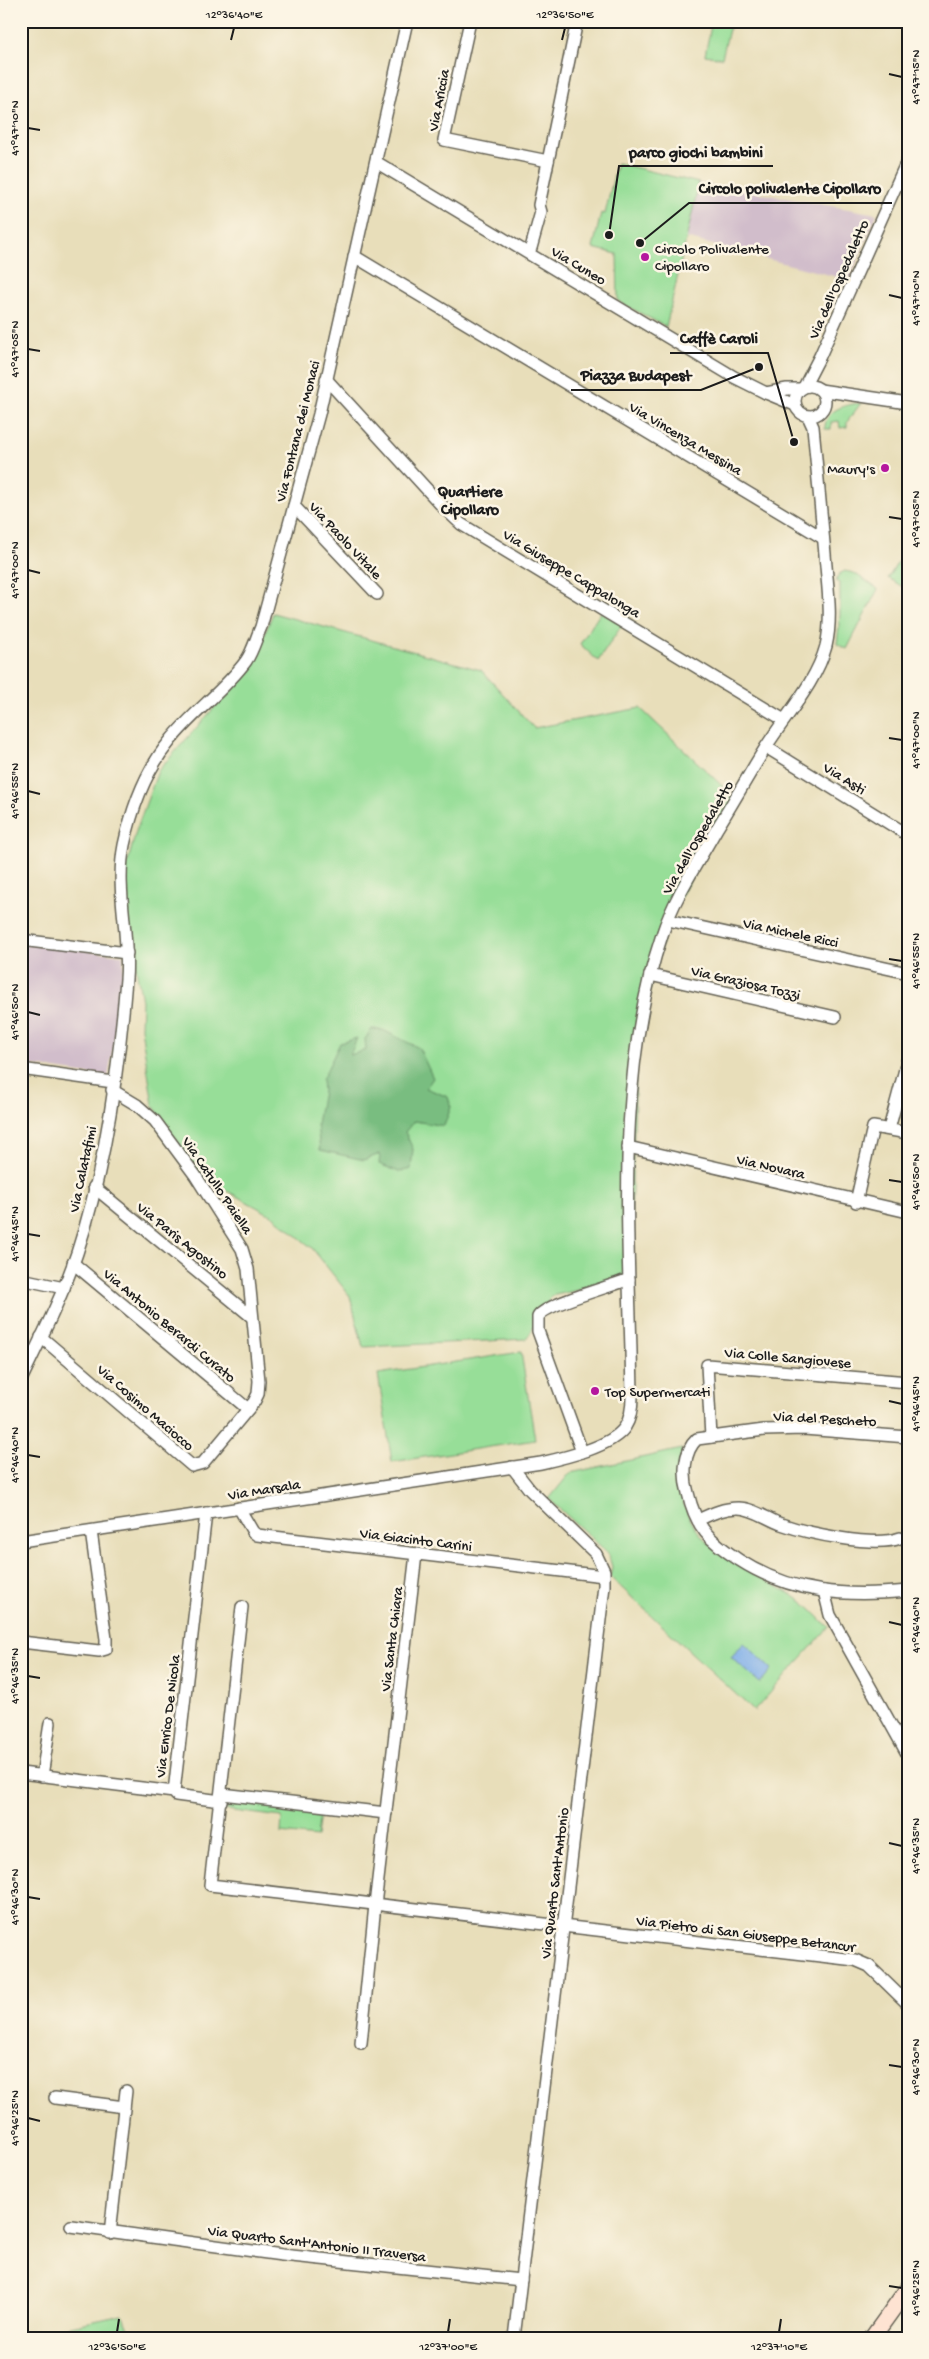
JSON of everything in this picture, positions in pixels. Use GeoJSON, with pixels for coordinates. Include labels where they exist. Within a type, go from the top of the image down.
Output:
{"type":"FeatureCollection","features":[{"type":"Feature","properties":{"kind":"main road"},"geometry":{"type":"LineString","coordinates":[[872,2338],[908,2288]]}},
{"type":"Feature","properties":{"kind":"street","name":"Via Fontana dei Monaci"},"geometry":{"type":"LineString","coordinates":[[135,809],[147,774],[170,741],[223,688],[247,659],[261,627],[326,380],[407,21]]}},
{"type":"Feature","properties":{"kind":"street","name":"Via Ariccia"},"geometry":{"type":"LineString","coordinates":[[470,21],[444,140],[548,161]]}},
{"type":"Feature","properties":{"kind":"street"},"geometry":{"type":"LineString","coordinates":[[531,248],[541,212],[538,205],[577,21]]}},
{"type":"Feature","properties":{"kind":"street","name":"Via dell'Ospedaletto"},"geometry":{"type":"LineString","coordinates":[[802,388],[820,356],[908,159]]}},
{"type":"Feature","properties":{"kind":"street","name":"Via Cuneo"},"geometry":{"type":"LineString","coordinates":[[376,162],[734,377],[795,405]]}},
{"type":"Feature","properties":{"kind":"street","name":"Via Vincenza Messina"},"geometry":{"type":"LineString","coordinates":[[354,256],[823,538]]}},
{"type":"Feature","properties":{"kind":"street","name":"Via dell'Ospedaletto"},"geometry":{"type":"LineString","coordinates":[[819,389],[820,356]]}},
{"type":"Feature","properties":{"kind":"street","name":"Via Giuseppe Cappalonga"},"geometry":{"type":"LineString","coordinates":[[326,380],[443,507],[462,524],[784,720]]}},
{"type":"Feature","properties":{"kind":"street"},"geometry":{"type":"LineString","coordinates":[[802,388],[796,396],[795,405],[810,421],[822,410],[850,395]]}},
{"type":"Feature","properties":{"kind":"street"},"geometry":{"type":"LineString","coordinates":[[766,393],[788,389],[819,389],[908,403]]}},
{"type":"Feature","properties":{"kind":"street"},"geometry":{"type":"LineString","coordinates":[[819,389],[825,398],[822,410]]}},
{"type":"Feature","properties":{"kind":"street","name":"Via dell'Ospedaletto"},"geometry":{"type":"LineString","coordinates":[[512,1468],[541,1463],[582,1452],[619,1434],[624,1429],[631,1412],[628,1147],[637,1039],[650,975],[668,920],[686,881],[766,747],[820,662],[826,644],[829,628],[828,596],[810,421]]}},
{"type":"Feature","properties":{"kind":"street","name":"Via Paolo Vitale"},"geometry":{"type":"LineString","coordinates":[[294,506],[376,594]]}},
{"type":"Feature","properties":{"kind":"street","name":"Via Asti"},"geometry":{"type":"LineString","coordinates":[[766,747],[908,835]]}},
{"type":"Feature","properties":{"kind":"street","name":"Via Calatafimi"},"geometry":{"type":"LineString","coordinates":[[21,1380],[64,1288],[73,1263],[94,1187],[113,1086],[123,1017],[127,953],[122,915],[121,876],[124,845],[135,809]]}},
{"type":"Feature","properties":{"kind":"street","name":"Via Michele Ricci"},"geometry":{"type":"LineString","coordinates":[[668,920],[908,973]]}},
{"type":"Feature","properties":{"kind":"street"},"geometry":{"type":"LineString","coordinates":[[21,940],[127,953]]}},
{"type":"Feature","properties":{"kind":"street","name":"Via Graziosa Tozzi"},"geometry":{"type":"LineString","coordinates":[[650,975],[835,1017]]}},
{"type":"Feature","properties":{"kind":"street"},"geometry":{"type":"LineString","coordinates":[[890,1129],[908,1058]]}},
{"type":"Feature","properties":{"kind":"street","name":"Via Catullo Paiella"},"geometry":{"type":"LineString","coordinates":[[21,1068],[113,1086],[137,1105],[155,1121],[238,1241],[247,1265],[259,1388],[255,1400],[248,1409]]}},
{"type":"Feature","properties":{"kind":"street"},"geometry":{"type":"LineString","coordinates":[[856,1202],[872,1128],[875,1126],[908,1133]]}},
{"type":"Feature","properties":{"kind":"street","name":"Via Novara"},"geometry":{"type":"LineString","coordinates":[[628,1147],[856,1202],[908,1212]]}},
{"type":"Feature","properties":{"kind":"street","name":"Via Paris Agostino"},"geometry":{"type":"LineString","coordinates":[[94,1187],[252,1317]]}},
{"type":"Feature","properties":{"kind":"street","name":"Via Antonio Berardi Curato"},"geometry":{"type":"LineString","coordinates":[[73,1263],[248,1409]]}},
{"type":"Feature","properties":{"kind":"street"},"geometry":{"type":"LineString","coordinates":[[21,1279],[64,1288]]}},
{"type":"Feature","properties":{"kind":"street"},"geometry":{"type":"LineString","coordinates":[[582,1452],[538,1331],[538,1317],[548,1308],[628,1279]]}},
{"type":"Feature","properties":{"kind":"street","name":"Via Cosimo Maciocco"},"geometry":{"type":"LineString","coordinates":[[41,1337],[189,1464],[198,1465],[203,1463],[248,1409]]}},
{"type":"Feature","properties":{"kind":"street","name":"Via Colle Sangiovese"},"geometry":{"type":"LineString","coordinates":[[711,1437],[708,1365],[908,1382]]}},
{"type":"Feature","properties":{"kind":"street","name":"Via del Pescheto"},"geometry":{"type":"LineString","coordinates":[[698,1520],[690,1504],[685,1483],[685,1468],[690,1445],[697,1439],[764,1430],[804,1429],[908,1437]]}},
{"type":"Feature","properties":{"kind":"street","name":"Via Marsala"},"geometry":{"type":"LineString","coordinates":[[21,1541],[512,1468]]}},
{"type":"Feature","properties":{"kind":"street","name":"Via Quarto Sant'Antonio"},"geometry":{"type":"LineString","coordinates":[[512,1468],[530,1490],[592,1549],[602,1564],[604,1576],[514,2338]]}},
{"type":"Feature","properties":{"kind":"street","name":"Via Giacinto Carini"},"geometry":{"type":"LineString","coordinates":[[239,1508],[256,1535],[604,1576]]}},
{"type":"Feature","properties":{"kind":"street"},"geometry":{"type":"LineString","coordinates":[[900,1538],[878,1540],[824,1535],[795,1528],[738,1508],[721,1510],[698,1520],[704,1532],[716,1545],[752,1568],[799,1588],[868,1593],[908,1591]]}},
{"type":"Feature","properties":{"kind":"street","name":"Via Enrico De Nicola"},"geometry":{"type":"LineString","coordinates":[[21,1773],[174,1792],[206,1513]]}},
{"type":"Feature","properties":{"kind":"street"},"geometry":{"type":"LineString","coordinates":[[21,1642],[99,1652],[106,1648],[91,1531]]}},
{"type":"Feature","properties":{"kind":"street","name":"Via Santa Chiara"},"geometry":{"type":"LineString","coordinates":[[361,2043],[375,1904],[416,1554]]}},
{"type":"Feature","properties":{"kind":"street"},"geometry":{"type":"LineString","coordinates":[[824,1591],[830,1615],[908,1755]]}},
{"type":"Feature","properties":{"kind":"street"},"geometry":{"type":"LineString","coordinates":[[221,1798],[242,1607]]}},
{"type":"Feature","properties":{"kind":"street"},"geometry":{"type":"LineString","coordinates":[[42,1776],[50,1723]]}},
{"type":"Feature","properties":{"kind":"street"},"geometry":{"type":"LineString","coordinates":[[174,1792],[176,1795],[386,1813]]}},
{"type":"Feature","properties":{"kind":"street","name":"Via Pietro di San Giuseppe Betancur"},"geometry":{"type":"LineString","coordinates":[[221,1798],[210,1885],[859,1961],[869,1966],[908,2004]]}},
{"type":"Feature","properties":{"kind":"street"},"geometry":{"type":"LineString","coordinates":[[110,2233],[126,2091]]}},
{"type":"Feature","properties":{"kind":"street"},"geometry":{"type":"LineString","coordinates":[[54,2098],[124,2107]]}},
{"type":"Feature","properties":{"kind":"street","name":"Via Quarto Sant'Antonio II Traversa"},"geometry":{"type":"LineString","coordinates":[[71,2226],[110,2233],[282,2255],[521,2280]]}},
{"type":"Feature","properties":{"kind":"shaded area"},"geometry":{"type":"Polygon","coordinates":[[[699,183],[877,214],[849,280],[686,238],[699,183]]]}},
{"type":"Feature","properties":{"kind":"shaded area"},"geometry":{"type":"Polygon","coordinates":[[[21,943],[123,955],[124,983],[108,1077],[21,1064],[21,943]]]}},
{"type":"Feature","properties":{"kind":"green space"},"geometry":{"type":"Polygon","coordinates":[[[712,21],[731,21],[722,58],[705,55],[712,21]]]}},
{"type":"Feature","properties":{"kind":"green space","name":"Circolo Polivalente Cipollaro"},"geometry":{"type":"Polygon","coordinates":[[[617,163],[699,183],[666,327],[618,301],[617,254],[593,248],[601,213],[605,214],[617,163]]]}},
{"type":"Feature","properties":{"kind":"green space"},"geometry":{"type":"Polygon","coordinates":[[[861,403],[847,422],[847,427],[840,428],[839,421],[831,422],[831,429],[825,429],[828,417],[837,409],[861,403]]]}},
{"type":"Feature","properties":{"kind":"green space"},"geometry":{"type":"Polygon","coordinates":[[[908,546],[908,590],[888,578],[908,546]]]}},
{"type":"Feature","properties":{"kind":"green space"},"geometry":{"type":"Polygon","coordinates":[[[845,571],[854,573],[878,589],[847,649],[837,644],[840,615],[840,584],[836,581],[839,574],[845,571]]]}},
{"type":"Feature","properties":{"kind":"green space"},"geometry":{"type":"Polygon","coordinates":[[[601,612],[622,625],[598,661],[580,644],[601,612]]]}},
{"type":"Feature","properties":{"kind":"green space"},"geometry":{"type":"Polygon","coordinates":[[[273,613],[481,670],[534,728],[640,708],[735,798],[668,920],[637,1039],[629,1279],[551,1296],[527,1339],[363,1347],[350,1296],[312,1248],[273,1216],[205,1179],[168,1130],[153,1105],[141,1028],[142,1001],[121,887],[137,828],[158,771],[253,664],[273,613]]]}},
{"type":"Feature","properties":{"kind":"green space"},"geometry":{"type":"Polygon","coordinates":[[[372,1029],[383,1030],[419,1048],[433,1078],[426,1088],[448,1097],[451,1107],[444,1126],[414,1121],[405,1132],[413,1149],[411,1169],[399,1172],[379,1164],[380,1154],[364,1160],[320,1150],[317,1124],[323,1091],[322,1080],[340,1043],[357,1038],[350,1055],[366,1050],[365,1039],[372,1029]]]}},
{"type":"Feature","properties":{"kind":"green space"},"geometry":{"type":"Polygon","coordinates":[[[521,1352],[535,1440],[392,1462],[378,1374],[521,1352]]]}},
{"type":"Feature","properties":{"kind":"green space"},"geometry":{"type":"Polygon","coordinates":[[[682,1449],[679,1476],[683,1502],[692,1523],[705,1540],[740,1566],[801,1601],[829,1627],[754,1711],[610,1577],[612,1567],[608,1553],[549,1499],[570,1473],[682,1449]]]}},
{"type":"Feature","properties":{"kind":"green space"},"geometry":{"type":"Polygon","coordinates":[[[227,1801],[320,1812],[317,1837],[281,1833],[282,1817],[226,1810],[227,1801]]]}},
{"type":"Feature","properties":{"kind":"green space"},"geometry":{"type":"Polygon","coordinates":[[[122,2315],[135,2338],[47,2338],[71,2326],[122,2315]]]}},
{"type":"Feature","properties":{"kind":"water"},"geometry":{"type":"Polygon","coordinates":[[[744,1643],[772,1669],[760,1683],[731,1657],[744,1643]]]}},
{"type":"Feature","properties":{"kind":"place","name":"parco giochi bambini"},"geometry":{"type":"Point","coordinates":[609,235]}},
{"type":"Feature","properties":{"kind":"place","name":"Circolo polivalente Cipollaro"},"geometry":{"type":"Point","coordinates":[640,243]}},
{"type":"Feature","properties":{"kind":"place","name":"Circolo Polivalente Cipollaro"},"geometry":{"type":"Point","coordinates":[645,257]}},
{"type":"Feature","properties":{"kind":"place","name":"Piazza Budapest"},"geometry":{"type":"Point","coordinates":[759,367]}},
{"type":"Feature","properties":{"kind":"place","name":"Caffè Caroli"},"geometry":{"type":"Point","coordinates":[794,442]}},
{"type":"Feature","properties":{"kind":"place","name":"Maury's"},"geometry":{"type":"Point","coordinates":[885,468]}},
{"type":"Feature","properties":{"kind":"place","name":"Top Supermercati"},"geometry":{"type":"Point","coordinates":[595,1391]}},
{"type":"Feature","properties":{"kind":"district","name":"Quartiere Cipollaro"},"geometry":{"type":"Point","coordinates":[470,499]}}]}
